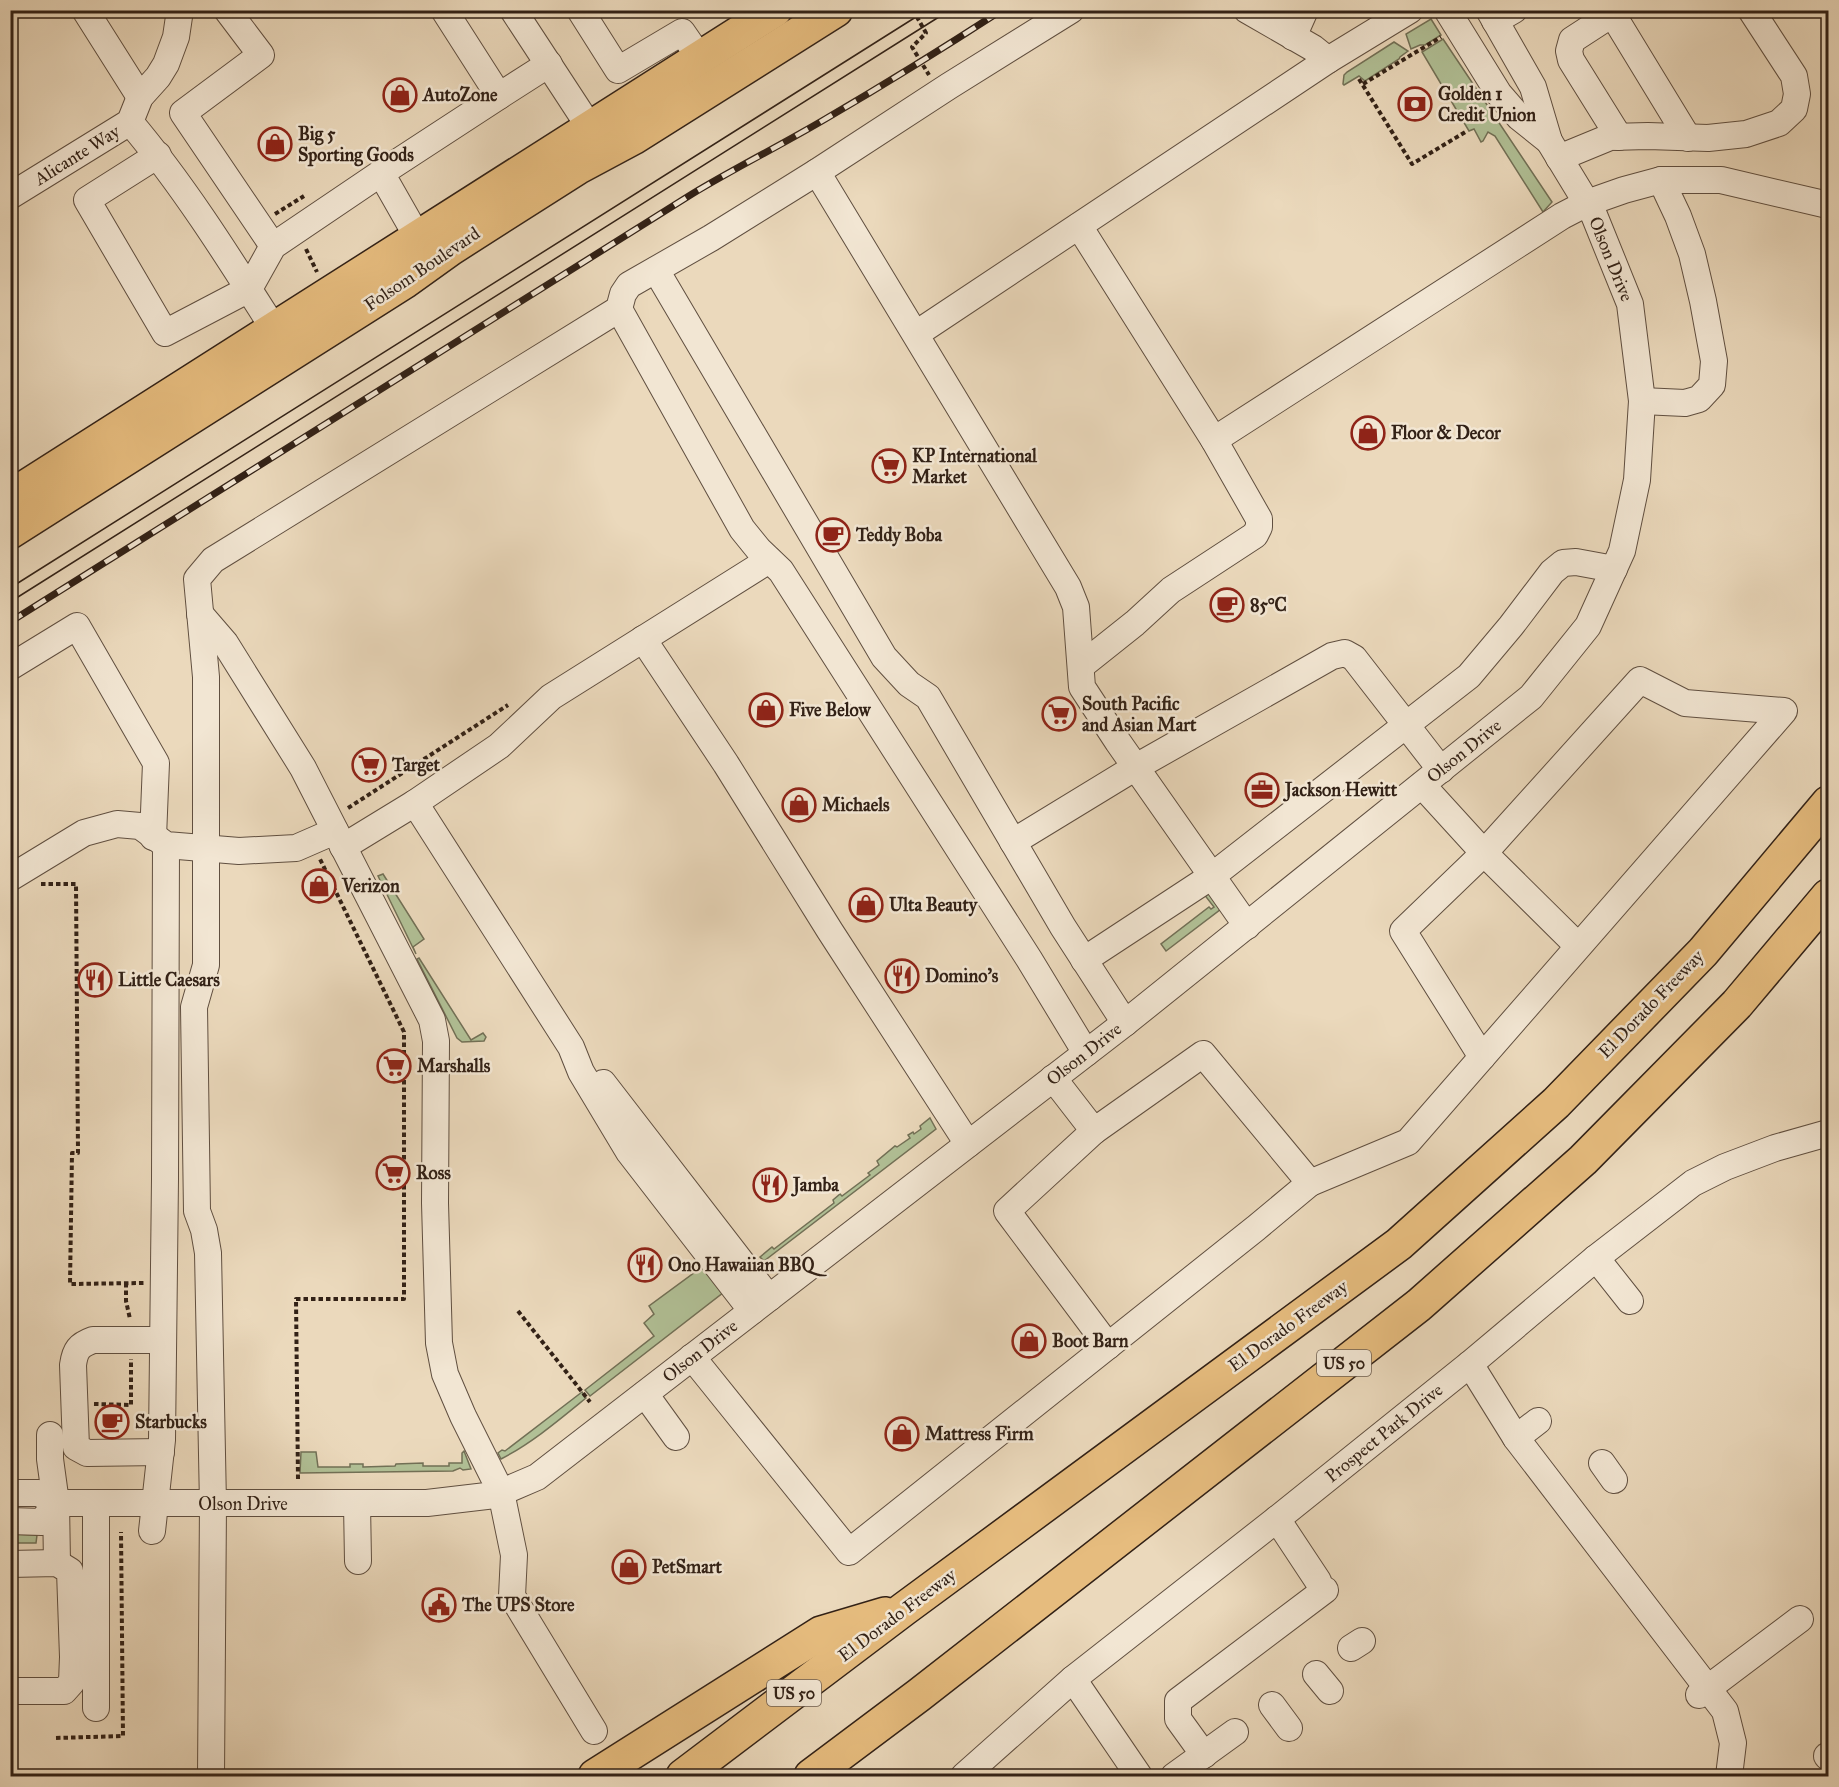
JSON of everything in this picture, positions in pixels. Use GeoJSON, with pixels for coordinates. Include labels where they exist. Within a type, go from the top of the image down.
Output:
{"type":"FeatureCollection","features":[{"type":"Feature","properties":{"kind":"main road","name":"Folsom Boulevard"},"geometry":{"type":"LineString","coordinates":[[10,496],[418,238],[598,140],[700,58],[775,10]]}},
{"type":"Feature","properties":{"kind":"main road"},"geometry":{"type":"LineString","coordinates":[[787,42],[791,21],[808,10]]}},
{"type":"Feature","properties":{"kind":"main road","name":"Folsom Boulevard"},"geometry":{"type":"LineString","coordinates":[[10,532],[395,288],[450,249],[577,168],[598,140],[633,138],[836,10]]}},
{"type":"Feature","properties":{"kind":"main road","name":"El Dorado Freeway"},"geometry":{"type":"LineString","coordinates":[[683,1776],[904,1609],[1399,1244],[1556,1103],[1703,952],[1828,803]]}},
{"type":"Feature","properties":{"kind":"main road","name":"US 50"},"geometry":{"type":"LineString","coordinates":[[811,1776],[919,1695],[1428,1297],[1583,1160],[1737,1004],[1828,896]]}},
{"type":"Feature","properties":{"kind":"main road"},"geometry":{"type":"LineString","coordinates":[[595,1776],[821,1633],[904,1609]]}},
{"type":"Feature","properties":{"kind":"main road"},"geometry":{"type":"LineString","coordinates":[[838,1776],[919,1695]]}},
{"type":"Feature","properties":{"kind":"street"},"geometry":{"type":"LineString","coordinates":[[85,10],[141,97]]}},
{"type":"Feature","properties":{"kind":"street","name":"Alicante Way"},"geometry":{"type":"LineString","coordinates":[[10,196],[130,122],[141,97],[166,64],[176,37],[180,10]]}},
{"type":"Feature","properties":{"kind":"street"},"geometry":{"type":"LineString","coordinates":[[226,10],[261,55],[183,113],[273,246]]}},
{"type":"Feature","properties":{"kind":"street"},"geometry":{"type":"LineString","coordinates":[[444,10],[499,96]]}},
{"type":"Feature","properties":{"kind":"street"},"geometry":{"type":"LineString","coordinates":[[513,10],[598,140]]}},
{"type":"Feature","properties":{"kind":"street"},"geometry":{"type":"LineString","coordinates":[[580,10],[618,70],[682,32],[700,58]]}},
{"type":"Feature","properties":{"kind":"street"},"geometry":{"type":"LineString","coordinates":[[211,1776],[213,1503],[208,1252],[197,1210],[195,1031],[195,1007],[206,965],[206,677],[197,579],[213,560],[619,309],[628,285],[711,238],[1071,10]]}},
{"type":"Feature","properties":{"kind":"street"},"geometry":{"type":"LineString","coordinates":[[1247,10],[1313,48],[1328,60]]}},
{"type":"Feature","properties":{"kind":"street"},"geometry":{"type":"LineString","coordinates":[[1293,37],[1305,10]]}},
{"type":"Feature","properties":{"kind":"street"},"geometry":{"type":"LineString","coordinates":[[916,334],[1328,60],[1410,10]]}},
{"type":"Feature","properties":{"kind":"street","name":"Olson Drive"},"geometry":{"type":"LineString","coordinates":[[1448,10],[1499,94],[1519,117],[1554,149]]}},
{"type":"Feature","properties":{"kind":"street"},"geometry":{"type":"LineString","coordinates":[[1470,10],[1473,14],[1499,14],[1492,28],[1490,46],[1520,99],[1519,117]]}},
{"type":"Feature","properties":{"kind":"street"},"geometry":{"type":"LineString","coordinates":[[1554,149],[1610,137],[1708,138],[1746,134],[1779,123],[1794,109],[1797,94],[1794,76],[1750,10]]}},
{"type":"Feature","properties":{"kind":"street"},"geometry":{"type":"LineString","coordinates":[[1619,137],[1571,60],[1569,51],[1572,40],[1612,12],[1689,138]]}},
{"type":"Feature","properties":{"kind":"street","name":"Olson Drive"},"geometry":{"type":"LineString","coordinates":[[10,1492],[39,1493],[56,1503],[427,1503],[495,1495],[537,1477],[1125,1023],[1531,697],[1588,627],[1622,551],[1637,480],[1642,401],[1630,304],[1594,215],[1554,149],[1533,87],[1499,14]]}},
{"type":"Feature","properties":{"kind":"street"},"geometry":{"type":"LineString","coordinates":[[158,155],[87,200],[165,333],[249,289],[273,246],[549,64]]}},
{"type":"Feature","properties":{"kind":"street"},"geometry":{"type":"LineString","coordinates":[[130,122],[158,155],[274,329]]}},
{"type":"Feature","properties":{"kind":"street"},"geometry":{"type":"LineString","coordinates":[[817,172],[1068,587],[1076,607],[1082,687],[1247,926]]}},
{"type":"Feature","properties":{"kind":"street"},"geometry":{"type":"LineString","coordinates":[[381,173],[418,238]]}},
{"type":"Feature","properties":{"kind":"street"},"geometry":{"type":"LineString","coordinates":[[1214,440],[1562,216],[1587,203],[1661,180],[1721,180],[1828,205]]}},
{"type":"Feature","properties":{"kind":"street"},"geometry":{"type":"LineString","coordinates":[[1642,401],[1685,403],[1699,399],[1712,385],[1714,361],[1692,254],[1661,180]]}},
{"type":"Feature","properties":{"kind":"street"},"geometry":{"type":"LineString","coordinates":[[1078,226],[1214,440],[1259,519],[1259,527],[1255,535],[1171,590],[1136,623],[1081,666]]}},
{"type":"Feature","properties":{"kind":"street"},"geometry":{"type":"LineString","coordinates":[[656,270],[884,657],[909,684],[928,697],[1084,960],[1125,1023]]}},
{"type":"Feature","properties":{"kind":"street"},"geometry":{"type":"LineString","coordinates":[[619,309],[742,529],[759,550],[782,571],[1029,959],[1086,1053]]}},
{"type":"Feature","properties":{"kind":"street"},"geometry":{"type":"LineString","coordinates":[[10,878],[84,833],[117,824],[140,826],[160,841],[206,849],[239,851],[296,848],[339,839],[415,803],[499,746],[551,697],[769,560]]}},
{"type":"Feature","properties":{"kind":"street"},"geometry":{"type":"LineString","coordinates":[[1084,960],[1212,876],[1469,676],[1552,572],[1563,563],[1575,562],[1614,569]]}},
{"type":"Feature","properties":{"kind":"street"},"geometry":{"type":"LineString","coordinates":[[200,614],[225,643],[303,768],[432,1020],[436,1041],[435,1203],[439,1342],[445,1374],[501,1492],[514,1555],[512,1596],[594,1731]]}},
{"type":"Feature","properties":{"kind":"street"},"geometry":{"type":"LineString","coordinates":[[10,667],[76,626],[156,763],[160,841],[163,1340],[161,1452],[152,1531]]}},
{"type":"Feature","properties":{"kind":"street"},"geometry":{"type":"LineString","coordinates":[[644,639],[968,1144]]}},
{"type":"Feature","properties":{"kind":"street"},"geometry":{"type":"LineString","coordinates":[[1013,842],[1136,767],[1332,656],[1345,653],[1354,658],[1406,725],[1431,777],[1484,854],[1578,946]]}},
{"type":"Feature","properties":{"kind":"street"},"geometry":{"type":"LineString","coordinates":[[692,1357],[849,1552],[1310,1183],[1408,1142],[1784,711],[1685,703],[1640,680],[1484,854],[1403,931],[1482,1057]]}},
{"type":"Feature","properties":{"kind":"street"},"geometry":{"type":"LineString","coordinates":[[415,803],[571,1047],[580,1072],[628,1152],[760,1305]]}},
{"type":"Feature","properties":{"kind":"street"},"geometry":{"type":"LineString","coordinates":[[1108,1346],[1007,1211],[1094,1131],[1203,1054],[1310,1183]]}},
{"type":"Feature","properties":{"kind":"street"},"geometry":{"type":"LineString","coordinates":[[1053,1078],[1094,1131]]}},
{"type":"Feature","properties":{"kind":"street","name":"Prospect Park Drive"},"geometry":{"type":"LineString","coordinates":[[964,1776],[1073,1679],[1470,1364],[1596,1258],[1694,1183],[1725,1167],[1828,1133]]}},
{"type":"Feature","properties":{"kind":"street"},"geometry":{"type":"LineString","coordinates":[[1596,1258],[1630,1300]]}},
{"type":"Feature","properties":{"kind":"street"},"geometry":{"type":"LineString","coordinates":[[161,1452],[87,1453],[76,1447],[73,1365],[75,1352],[82,1344],[93,1340],[163,1340]]}},
{"type":"Feature","properties":{"kind":"street"},"geometry":{"type":"LineString","coordinates":[[1470,1364],[1516,1438],[1703,1692],[1725,1711],[1733,1743],[1725,1769]]}},
{"type":"Feature","properties":{"kind":"street"},"geometry":{"type":"LineString","coordinates":[[645,1394],[676,1437]]}},
{"type":"Feature","properties":{"kind":"street"},"geometry":{"type":"LineString","coordinates":[[1516,1438],[1538,1421]]}},
{"type":"Feature","properties":{"kind":"street"},"geometry":{"type":"LineString","coordinates":[[50,1435],[50,1459],[56,1503],[57,1563]]}},
{"type":"Feature","properties":{"kind":"street"},"geometry":{"type":"LineString","coordinates":[[10,1521],[42,1522],[56,1503]]}},
{"type":"Feature","properties":{"kind":"street"},"geometry":{"type":"LineString","coordinates":[[96,1504],[96,1708]]}},
{"type":"Feature","properties":{"kind":"street"},"geometry":{"type":"LineString","coordinates":[[357,1504],[357,1561]]}},
{"type":"Feature","properties":{"kind":"street"},"geometry":{"type":"LineString","coordinates":[[1204,1755],[1178,1719],[1178,1701],[1321,1585],[1277,1519]]}},
{"type":"Feature","properties":{"kind":"street"},"geometry":{"type":"LineString","coordinates":[[10,1564],[57,1563],[70,1571],[73,1657],[72,1682],[64,1691],[10,1691]]}},
{"type":"Feature","properties":{"kind":"street"},"geometry":{"type":"LineString","coordinates":[[1703,1692],[1800,1619]]}},
{"type":"Feature","properties":{"kind":"street"},"geometry":{"type":"LineString","coordinates":[[1073,1679],[1140,1776]]}},
{"type":"Feature","properties":{"kind":"street"},"geometry":{"type":"LineString","coordinates":[[1272,1705],[1289,1728]]}},
{"type":"Feature","properties":{"kind":"street"},"geometry":{"type":"LineString","coordinates":[[1174,1776],[1235,1732]]}},
{"type":"Feature","properties":{"kind":"path"},"geometry":{"type":"LineString","coordinates":[[913,10],[926,33]]}},
{"type":"Feature","properties":{"kind":"path"},"geometry":{"type":"LineString","coordinates":[[1363,84],[1444,36]]}},
{"type":"Feature","properties":{"kind":"path"},"geometry":{"type":"LineString","coordinates":[[1359,79],[1413,164],[1467,131]]}},
{"type":"Feature","properties":{"kind":"path"},"geometry":{"type":"LineString","coordinates":[[272,216],[304,196]]}},
{"type":"Feature","properties":{"kind":"path"},"geometry":{"type":"LineString","coordinates":[[298,1479],[296,1299],[404,1299],[404,1032],[317,853]]}},
{"type":"Feature","properties":{"kind":"path"},"geometry":{"type":"LineString","coordinates":[[76,884],[78,1153],[72,1153],[70,1284],[149,1282]]}},
{"type":"Feature","properties":{"kind":"path"},"geometry":{"type":"LineString","coordinates":[[74,1404],[131,1405],[131,1325],[126,1301],[126,1283]]}},
{"type":"Feature","properties":{"kind":"path"},"geometry":{"type":"LineString","coordinates":[[518,1311],[590,1402]]}},
{"type":"Feature","properties":{"kind":"green space"},"geometry":{"type":"Polygon","coordinates":[[[1431,19],[1441,35],[1425,45],[1411,49],[1406,34],[1431,19]]]}},
{"type":"Feature","properties":{"kind":"green space"},"geometry":{"type":"Polygon","coordinates":[[[1443,39],[1552,202],[1543,212],[1495,136],[1488,132],[1481,142],[1474,129],[1469,131],[1422,52],[1443,39]]]}},
{"type":"Feature","properties":{"kind":"green space"},"geometry":{"type":"Polygon","coordinates":[[[1394,42],[1408,51],[1365,81],[1359,76],[1343,84],[1344,75],[1347,72],[1394,42]]]}},
{"type":"Feature","properties":{"kind":"green space"},"geometry":{"type":"Polygon","coordinates":[[[383,874],[424,939],[413,947],[416,954],[378,876],[383,874]]]}},
{"type":"Feature","properties":{"kind":"green space"},"geometry":{"type":"Polygon","coordinates":[[[1207,890],[1221,909],[1166,951],[1161,944],[1209,907],[1211,909],[1214,907],[1203,893],[1207,890]]]}},
{"type":"Feature","properties":{"kind":"green space"},"geometry":{"type":"Polygon","coordinates":[[[419,958],[471,1040],[483,1033],[486,1037],[484,1041],[462,1042],[457,1038],[417,959],[419,958]]]}},
{"type":"Feature","properties":{"kind":"green space"},"geometry":{"type":"Polygon","coordinates":[[[930,1118],[936,1129],[764,1261],[760,1257],[834,1203],[833,1200],[840,1194],[842,1196],[870,1175],[868,1173],[879,1165],[877,1161],[895,1146],[897,1147],[910,1138],[908,1135],[921,1129],[920,1126],[930,1118]]]}},
{"type":"Feature","properties":{"kind":"green space"},"geometry":{"type":"Polygon","coordinates":[[[706,1264],[724,1292],[590,1396],[585,1390],[654,1336],[644,1323],[654,1314],[649,1306],[706,1264]]]}},
{"type":"Feature","properties":{"kind":"green space"},"geometry":{"type":"Polygon","coordinates":[[[582,1392],[586,1398],[555,1423],[501,1459],[498,1453],[505,1451],[582,1392]]]}},
{"type":"Feature","properties":{"kind":"green space"},"geometry":{"type":"Polygon","coordinates":[[[464,1451],[471,1469],[300,1473],[301,1452],[316,1452],[318,1467],[350,1467],[350,1464],[363,1464],[363,1467],[423,1463],[423,1466],[449,1466],[449,1463],[462,1463],[464,1451]]]}},
{"type":"Feature","properties":{"kind":"green space"},"geometry":{"type":"Polygon","coordinates":[[[11,1534],[37,1535],[36,1543],[11,1543],[11,1534]]]}},
{"type":"Feature","properties":{"kind":"tram line"},"geometry":{"type":"LineString","coordinates":[[10,588],[927,10]]}},
{"type":"Feature","properties":{"kind":"tram line"},"geometry":{"type":"LineString","coordinates":[[10,602],[950,10]]}},
{"type":"Feature","properties":{"kind":"railway"},"geometry":{"type":"LineString","coordinates":[[10,622],[692,194],[849,105],[1002,10]]}},
{"type":"Feature","properties":{"kind":"place","name":"AutoZone"},"geometry":{"type":"Point","coordinates":[400,95]}},
{"type":"Feature","properties":{"kind":"place","name":"Golden 1 Credit Union"},"geometry":{"type":"Point","coordinates":[1415,104]}},
{"type":"Feature","properties":{"kind":"place","name":"Big 5 Sporting Goods"},"geometry":{"type":"Point","coordinates":[275,144]}},
{"type":"Feature","properties":{"kind":"place","name":"Floor & Decor"},"geometry":{"type":"Point","coordinates":[1368,433]}},
{"type":"Feature","properties":{"kind":"place","name":"KP International Market"},"geometry":{"type":"Point","coordinates":[889,466]}},
{"type":"Feature","properties":{"kind":"place","name":"Teddy Boba"},"geometry":{"type":"Point","coordinates":[833,535]}},
{"type":"Feature","properties":{"kind":"place","name":"85°C"},"geometry":{"type":"Point","coordinates":[1227,605]}},
{"type":"Feature","properties":{"kind":"place","name":"Five Below"},"geometry":{"type":"Point","coordinates":[766,710]}},
{"type":"Feature","properties":{"kind":"place","name":"South Pacific and Asian Mart"},"geometry":{"type":"Point","coordinates":[1059,714]}},
{"type":"Feature","properties":{"kind":"place","name":"Target"},"geometry":{"type":"Point","coordinates":[369,765]}},
{"type":"Feature","properties":{"kind":"place","name":"Jackson Hewitt"},"geometry":{"type":"Point","coordinates":[1262,790]}},
{"type":"Feature","properties":{"kind":"place","name":"Michaels"},"geometry":{"type":"Point","coordinates":[799,805]}},
{"type":"Feature","properties":{"kind":"place","name":"Verizon"},"geometry":{"type":"Point","coordinates":[319,886]}},
{"type":"Feature","properties":{"kind":"place","name":"Ulta Beauty"},"geometry":{"type":"Point","coordinates":[866,905]}},
{"type":"Feature","properties":{"kind":"place","name":"Domino's"},"geometry":{"type":"Point","coordinates":[902,976]}},
{"type":"Feature","properties":{"kind":"place","name":"Little Caesars"},"geometry":{"type":"Point","coordinates":[95,980]}},
{"type":"Feature","properties":{"kind":"place","name":"Marshalls"},"geometry":{"type":"Point","coordinates":[394,1066]}},
{"type":"Feature","properties":{"kind":"place","name":"Ross"},"geometry":{"type":"Point","coordinates":[393,1173]}},
{"type":"Feature","properties":{"kind":"place","name":"Jamba"},"geometry":{"type":"Point","coordinates":[770,1185]}},
{"type":"Feature","properties":{"kind":"place","name":"Ono Hawaiian BBQ"},"geometry":{"type":"Point","coordinates":[645,1265]}},
{"type":"Feature","properties":{"kind":"place","name":"Boot Barn"},"geometry":{"type":"Point","coordinates":[1029,1341]}},
{"type":"Feature","properties":{"kind":"place","name":"Starbucks"},"geometry":{"type":"Point","coordinates":[112,1422]}},
{"type":"Feature","properties":{"kind":"place","name":"Mattress Firm"},"geometry":{"type":"Point","coordinates":[902,1434]}},
{"type":"Feature","properties":{"kind":"place","name":"PetSmart"},"geometry":{"type":"Point","coordinates":[629,1567]}},
{"type":"Feature","properties":{"kind":"place","name":"The UPS Store"},"geometry":{"type":"Point","coordinates":[439,1605]}}]}
